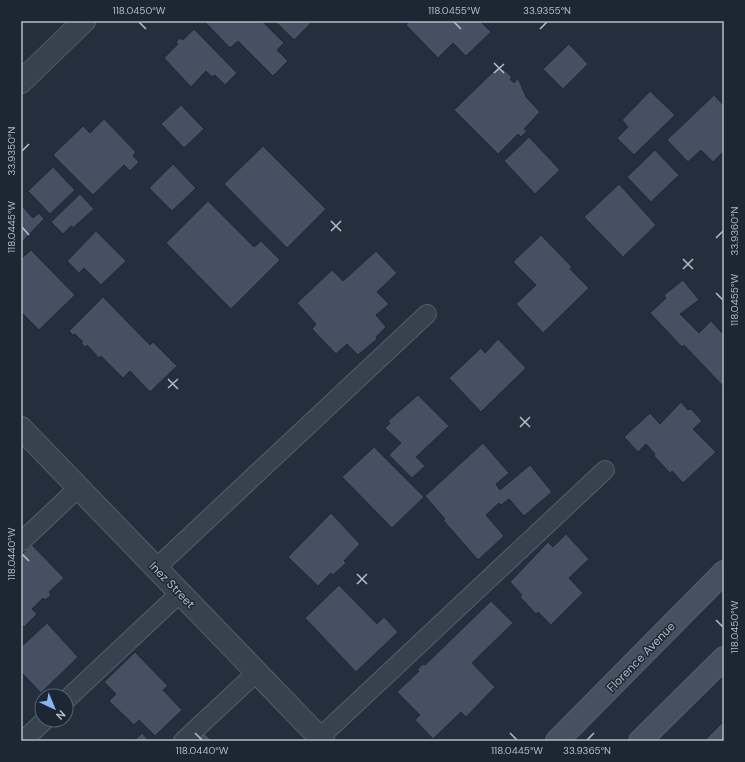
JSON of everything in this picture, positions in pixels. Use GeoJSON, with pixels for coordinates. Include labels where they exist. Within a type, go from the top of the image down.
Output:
{"type":"FeatureCollection","features":[{"type":"Feature","properties":{"kind":"main road","name":"Florence Avenue"},"geometry":{"type":"LineString","coordinates":[[557,741],[724,572]]}},
{"type":"Feature","properties":{"kind":"main road"},"geometry":{"type":"LineString","coordinates":[[640,741],[724,658]]}},
{"type":"Feature","properties":{"kind":"street"},"geometry":{"type":"LineString","coordinates":[[21,82],[84,21]]}},
{"type":"Feature","properties":{"kind":"street","name":"Inez Street"},"geometry":{"type":"LineString","coordinates":[[21,428],[320,740]]}},
{"type":"Feature","properties":{"kind":"lane"},"geometry":{"type":"LineString","coordinates":[[156,568],[427,314]]}},
{"type":"Feature","properties":{"kind":"lane"},"geometry":{"type":"LineString","coordinates":[[320,740],[605,470]]}},
{"type":"Feature","properties":{"kind":"lane"},"geometry":{"type":"LineString","coordinates":[[21,542],[78,488]]}},
{"type":"Feature","properties":{"kind":"lane"},"geometry":{"type":"LineString","coordinates":[[74,692],[180,593]]}},
{"type":"Feature","properties":{"kind":"lane"},"geometry":{"type":"LineString","coordinates":[[183,741],[256,672]]}},
{"type":"Feature","properties":{"kind":"lane"},"geometry":{"type":"LineString","coordinates":[[23,741],[37,728]]}},
{"type":"Feature","properties":{"kind":"building"},"geometry":{"type":"Polygon","coordinates":[[[204,21],[262,21],[284,43],[277,50],[288,61],[273,76],[238,41],[230,48],[204,21]]]}},
{"type":"Feature","properties":{"kind":"building"},"geometry":{"type":"Polygon","coordinates":[[[275,21],[308,21],[311,23],[294,40],[275,21]]]}},
{"type":"Feature","properties":{"kind":"building"},"geometry":{"type":"Polygon","coordinates":[[[410,21],[480,21],[491,32],[466,56],[453,43],[438,58],[406,25],[410,21]]]}},
{"type":"Feature","properties":{"kind":"building"},"geometry":{"type":"Polygon","coordinates":[[[194,29],[237,73],[225,85],[215,75],[212,77],[206,71],[191,87],[164,58],[178,44],[176,42],[180,38],[183,40],[194,29]]]}},
{"type":"Feature","properties":{"kind":"building"},"geometry":{"type":"Polygon","coordinates":[[[569,44],[588,64],[563,89],[543,69],[569,44]]]}},
{"type":"Feature","properties":{"kind":"building"},"geometry":{"type":"Polygon","coordinates":[[[498,67],[501,71],[503,69],[512,77],[510,79],[514,83],[518,78],[526,97],[540,112],[524,129],[527,131],[521,137],[518,134],[498,154],[454,110],[498,67]]]}},
{"type":"Feature","properties":{"kind":"building"},"geometry":{"type":"Polygon","coordinates":[[[650,91],[675,115],[634,155],[617,138],[628,127],[622,120],[650,91]]]}},
{"type":"Feature","properties":{"kind":"building"},"geometry":{"type":"Polygon","coordinates":[[[714,95],[724,106],[724,151],[713,162],[701,150],[688,162],[667,140],[714,95]]]}},
{"type":"Feature","properties":{"kind":"building"},"geometry":{"type":"Polygon","coordinates":[[[181,105],[204,129],[184,148],[161,124],[181,105]]]}},
{"type":"Feature","properties":{"kind":"building"},"geometry":{"type":"Polygon","coordinates":[[[104,119],[136,152],[133,156],[139,162],[130,171],[124,165],[93,195],[53,155],[83,126],[90,133],[104,119]]]}},
{"type":"Feature","properties":{"kind":"building"},"geometry":{"type":"Polygon","coordinates":[[[529,137],[560,170],[535,194],[504,161],[529,137]]]}},
{"type":"Feature","properties":{"kind":"building"},"geometry":{"type":"Polygon","coordinates":[[[263,146],[326,209],[287,248],[224,184],[263,146]]]}},
{"type":"Feature","properties":{"kind":"building"},"geometry":{"type":"Polygon","coordinates":[[[655,150],[679,175],[651,202],[627,177],[655,150]]]}},
{"type":"Feature","properties":{"kind":"building"},"geometry":{"type":"Polygon","coordinates":[[[173,164],[196,188],[172,211],[149,188],[173,164]]]}},
{"type":"Feature","properties":{"kind":"building"},"geometry":{"type":"Polygon","coordinates":[[[53,167],[75,190],[50,214],[28,191],[53,167]]]}},
{"type":"Feature","properties":{"kind":"building"},"geometry":{"type":"Polygon","coordinates":[[[619,184],[656,225],[623,257],[584,217],[619,184]]]}},
{"type":"Feature","properties":{"kind":"building"},"geometry":{"type":"Polygon","coordinates":[[[80,194],[94,209],[74,228],[71,226],[63,234],[51,222],[80,194]]]}},
{"type":"Feature","properties":{"kind":"building"},"geometry":{"type":"Polygon","coordinates":[[[208,201],[254,247],[261,241],[280,260],[231,309],[166,243],[208,201]]]}},
{"type":"Feature","properties":{"kind":"building"},"geometry":{"type":"Polygon","coordinates":[[[21,205],[33,218],[39,213],[44,219],[21,243],[21,205]]]}},
{"type":"Feature","properties":{"kind":"building"},"geometry":{"type":"Polygon","coordinates":[[[96,231],[126,261],[101,285],[84,268],[79,273],[67,261],[96,231]]]}},
{"type":"Feature","properties":{"kind":"building"},"geometry":{"type":"Polygon","coordinates":[[[541,235],[572,267],[570,269],[589,288],[543,333],[516,304],[536,285],[513,262],[541,235]]]}},
{"type":"Feature","properties":{"kind":"building"},"geometry":{"type":"Polygon","coordinates":[[[31,250],[75,295],[39,330],[23,314],[21,316],[21,259],[31,250]]]}},
{"type":"Feature","properties":{"kind":"building"},"geometry":{"type":"Polygon","coordinates":[[[376,251],[397,273],[377,292],[389,304],[376,315],[386,327],[376,337],[377,339],[358,355],[347,344],[336,354],[312,329],[316,324],[297,303],[332,270],[343,281],[376,251]]]}},
{"type":"Feature","properties":{"kind":"building"},"geometry":{"type":"Polygon","coordinates":[[[683,280],[699,300],[680,314],[699,333],[711,321],[724,335],[724,382],[722,385],[684,345],[682,347],[650,313],[666,298],[664,295],[683,280]]]}},
{"type":"Feature","properties":{"kind":"building"},"geometry":{"type":"Polygon","coordinates":[[[103,297],[150,345],[153,342],[177,366],[150,392],[130,371],[123,378],[101,356],[99,358],[87,345],[85,347],[81,343],[83,342],[75,334],[73,335],[69,331],[103,297]]]}},
{"type":"Feature","properties":{"kind":"building"},"geometry":{"type":"Polygon","coordinates":[[[498,339],[526,368],[481,412],[449,378],[481,348],[485,353],[498,339]]]}},
{"type":"Feature","properties":{"kind":"building"},"geometry":{"type":"Polygon","coordinates":[[[418,395],[449,426],[416,457],[425,466],[412,478],[389,455],[401,443],[385,428],[390,423],[388,421],[418,395]]]}},
{"type":"Feature","properties":{"kind":"building"},"geometry":{"type":"Polygon","coordinates":[[[681,402],[688,410],[691,409],[702,421],[693,429],[716,452],[683,483],[672,471],[670,473],[654,456],[655,454],[646,444],[638,452],[624,437],[650,413],[660,424],[681,402]]]}},
{"type":"Feature","properties":{"kind":"building"},"geometry":{"type":"Polygon","coordinates":[[[483,443],[509,473],[496,484],[500,490],[530,465],[552,492],[524,516],[509,499],[501,505],[499,503],[486,515],[504,536],[478,560],[443,520],[445,519],[425,496],[483,443]]]}},
{"type":"Feature","properties":{"kind":"building"},"geometry":{"type":"Polygon","coordinates":[[[374,447],[424,497],[392,528],[342,477],[374,447]]]}},
{"type":"Feature","properties":{"kind":"building"},"geometry":{"type":"Polygon","coordinates":[[[331,513],[360,544],[344,561],[346,563],[333,575],[331,573],[318,586],[288,557],[331,513]]]}},
{"type":"Feature","properties":{"kind":"building"},"geometry":{"type":"Polygon","coordinates":[[[566,534],[589,559],[569,578],[583,593],[551,625],[538,612],[536,614],[520,597],[522,595],[510,582],[548,542],[553,547],[566,534]]]}},
{"type":"Feature","properties":{"kind":"building"},"geometry":{"type":"Polygon","coordinates":[[[32,545],[64,578],[49,592],[51,595],[45,600],[43,598],[32,609],[37,614],[24,627],[21,625],[21,555],[32,545]]]}},
{"type":"Feature","properties":{"kind":"building"},"geometry":{"type":"Polygon","coordinates":[[[339,585],[377,624],[384,617],[398,632],[356,672],[305,618],[339,585]]]}},
{"type":"Feature","properties":{"kind":"building"},"geometry":{"type":"Polygon","coordinates":[[[491,601],[513,623],[472,663],[495,687],[466,717],[461,712],[433,739],[415,720],[420,715],[397,692],[419,671],[417,670],[423,664],[425,665],[491,601]]]}},
{"type":"Feature","properties":{"kind":"building"},"geometry":{"type":"Polygon","coordinates":[[[47,623],[78,657],[46,688],[36,688],[21,672],[21,647],[47,623]]]}},
{"type":"Feature","properties":{"kind":"building"},"geometry":{"type":"Polygon","coordinates":[[[135,652],[168,686],[163,690],[182,710],[155,736],[139,720],[134,725],[109,701],[116,694],[104,682],[135,652]]]}},
{"type":"Feature","properties":{"kind":"building"},"geometry":{"type":"Polygon","coordinates":[[[723,722],[724,741],[704,741],[723,722]]]}},
{"type":"Feature","properties":{"kind":"building"},"geometry":{"type":"Polygon","coordinates":[[[202,731],[212,741],[192,741],[202,731]]]}},
{"type":"Feature","properties":{"kind":"building"},"geometry":{"type":"Polygon","coordinates":[[[142,733],[149,741],[134,741],[142,733]]]}}]}
